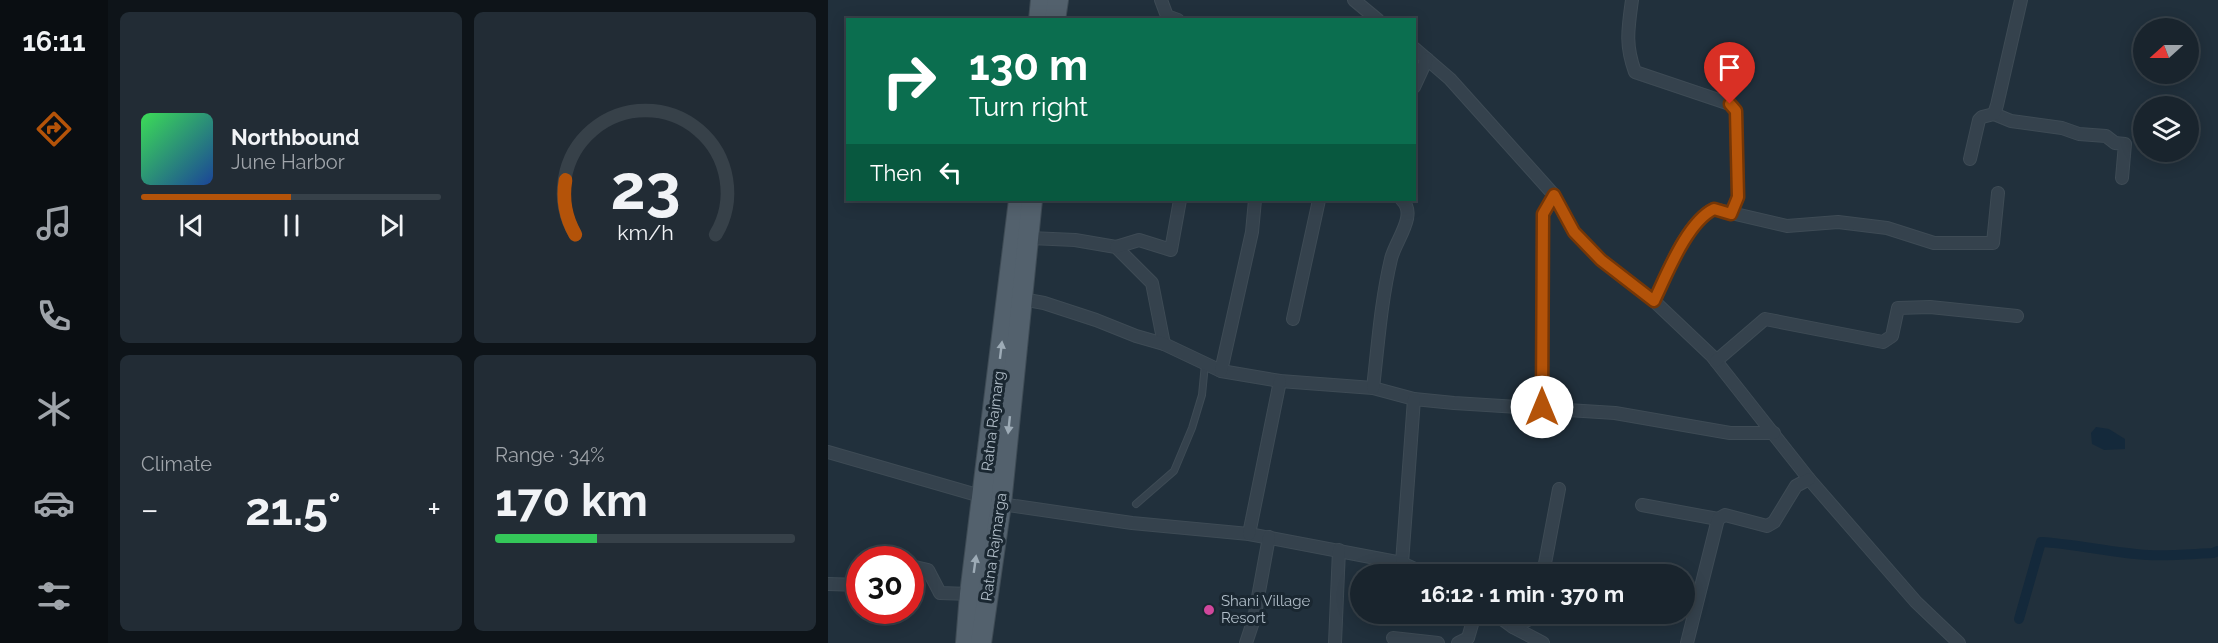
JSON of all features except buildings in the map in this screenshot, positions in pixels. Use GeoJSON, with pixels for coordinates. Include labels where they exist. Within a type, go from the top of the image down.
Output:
{"type":"FeatureCollection","features":[{"type":"Feature","properties":{"kind":"main road"},"geometry":{"type":"LineString","coordinates":[[1039,18],[1041,0]]}},
{"type":"Feature","properties":{"kind":"main road"},"geometry":{"type":"LineString","coordinates":[[1055,18],[1058,0]]}},
{"type":"Feature","properties":{"kind":"main road","name":"Ratna Rajmarg"},"geometry":{"type":"LineString","coordinates":[[966,643],[970,594],[993,501],[1019,201]]}},
{"type":"Feature","properties":{"kind":"main road","name":"Ratna Rajmarga"},"geometry":{"type":"LineString","coordinates":[[981,643],[993,501],[1030,238],[1032,201]]}},
{"type":"Feature","properties":{"kind":"street"},"geometry":{"type":"LineString","coordinates":[[1161,0],[1167,16],[1172,18]]}},
{"type":"Feature","properties":{"kind":"street"},"geometry":{"type":"LineString","coordinates":[[1632,0],[1628,25],[1628,53],[1635,72],[1730,104],[1736,111],[1738,197],[1731,214]]}},
{"type":"Feature","properties":{"kind":"street"},"geometry":{"type":"LineString","coordinates":[[1994,114],[2020,0]]}},
{"type":"Feature","properties":{"kind":"street"},"geometry":{"type":"LineString","coordinates":[[1358,9],[1374,18]]}},
{"type":"Feature","properties":{"kind":"street"},"geometry":{"type":"LineString","coordinates":[[1416,50],[1450,79],[1554,195],[1574,232],[1601,260],[1654,301],[1716,361],[1809,479],[1916,602],[1959,643]]}},
{"type":"Feature","properties":{"kind":"street"},"geometry":{"type":"LineString","coordinates":[[1416,83],[1428,59]]}},
{"type":"Feature","properties":{"kind":"street"},"geometry":{"type":"LineString","coordinates":[[1970,159],[1979,120],[1994,114],[2012,121],[2062,128],[2079,134],[2106,136],[2115,143],[2125,144],[2122,178]]}},
{"type":"Feature","properties":{"kind":"street"},"geometry":{"type":"LineString","coordinates":[[1654,301],[1680,250],[1704,214],[1714,209],[1787,226],[1838,222],[1887,228],[1934,243],[1993,243],[1998,193]]}},
{"type":"Feature","properties":{"kind":"street"},"geometry":{"type":"LineString","coordinates":[[1542,407],[1543,214],[1554,195]]}},
{"type":"Feature","properties":{"kind":"street"},"geometry":{"type":"LineString","coordinates":[[1030,238],[1075,240],[1116,248],[1139,240],[1171,250],[1180,201]]}},
{"type":"Feature","properties":{"kind":"street"},"geometry":{"type":"LineString","coordinates":[[1221,371],[1252,232],[1255,201]]}},
{"type":"Feature","properties":{"kind":"street"},"geometry":{"type":"LineString","coordinates":[[1293,319],[1319,201]]}},
{"type":"Feature","properties":{"kind":"street"},"geometry":{"type":"LineString","coordinates":[[1373,388],[1391,257],[1408,215],[1404,201]]}},
{"type":"Feature","properties":{"kind":"street"},"geometry":{"type":"LineString","coordinates":[[1116,248],[1152,284],[1164,344]]}},
{"type":"Feature","properties":{"kind":"street"},"geometry":{"type":"LineString","coordinates":[[1022,299],[1054,306],[1164,344],[1221,371],[1280,381],[1373,388],[1414,399],[1615,413],[1730,433],[1774,433]]}},
{"type":"Feature","properties":{"kind":"street"},"geometry":{"type":"LineString","coordinates":[[1716,361],[1765,319],[1883,342],[1892,336],[1899,309],[1930,307],[2017,316]]}},
{"type":"Feature","properties":{"kind":"street"},"geometry":{"type":"LineString","coordinates":[[1249,534],[1280,381]]}},
{"type":"Feature","properties":{"kind":"street"},"geometry":{"type":"LineString","coordinates":[[828,452],[993,501],[1132,522],[1269,537],[1402,563],[1414,399]]}},
{"type":"Feature","properties":{"kind":"street"},"geometry":{"type":"LineString","coordinates":[[1687,643],[1718,519],[1721,515],[1725,515],[1767,526],[1774,522],[1796,486],[1809,479]]}},
{"type":"Feature","properties":{"kind":"street"},"geometry":{"type":"LineString","coordinates":[[1545,564],[1559,489]]}},
{"type":"Feature","properties":{"kind":"street"},"geometry":{"type":"LineString","coordinates":[[1642,505],[1718,519]]}},
{"type":"Feature","properties":{"kind":"street"},"geometry":{"type":"LineString","coordinates":[[1246,643],[1254,619],[1269,537]]}},
{"type":"Feature","properties":{"kind":"street"},"geometry":{"type":"LineString","coordinates":[[1335,643],[1339,550]]}},
{"type":"Feature","properties":{"kind":"street"},"geometry":{"type":"LineString","coordinates":[[924,569],[928,570],[940,593],[970,594]]}},
{"type":"Feature","properties":{"kind":"street"},"geometry":{"type":"LineString","coordinates":[[828,584],[846,585]]}},
{"type":"Feature","properties":{"kind":"street"},"geometry":{"type":"LineString","coordinates":[[1458,643],[1468,638],[1472,624]]}},
{"type":"Feature","properties":{"kind":"street"},"geometry":{"type":"LineString","coordinates":[[1509,624],[1543,643]]}},
{"type":"Feature","properties":{"kind":"street"},"geometry":{"type":"LineString","coordinates":[[1513,627],[1519,624]]}},
{"type":"Feature","properties":{"kind":"street"},"geometry":{"type":"LineString","coordinates":[[1393,638],[1438,643]]}},
{"type":"Feature","properties":{"kind":"lane"},"geometry":{"type":"LineString","coordinates":[[1136,504],[1174,471],[1192,428],[1202,395],[1205,364]]}},
{"type":"Feature","properties":{"kind":"water"},"geometry":{"type":"Polygon","coordinates":[[[2096,427],[2109,429],[2125,439],[2125,449],[2104,450],[2092,444],[2091,433],[2096,427]]]}},
{"type":"Feature","properties":{"kind":"waterway"},"geometry":{"type":"LineString","coordinates":[[2019,619],[2041,542],[2148,555],[2218,551]]}},
{"type":"Feature","properties":{"kind":"place","name":"Shani Village Resort"},"geometry":{"type":"Point","coordinates":[1209,610]}},
{"type":"Feature","properties":{"kind":"route"},"geometry":{"type":"LineString","coordinates":[[1542,407],[1543,214],[1554,195],[1574,232],[1601,260],[1654,301],[1680,250],[1704,214],[1714,209],[1731,214],[1738,197],[1736,111],[1730,104]]}}]}
